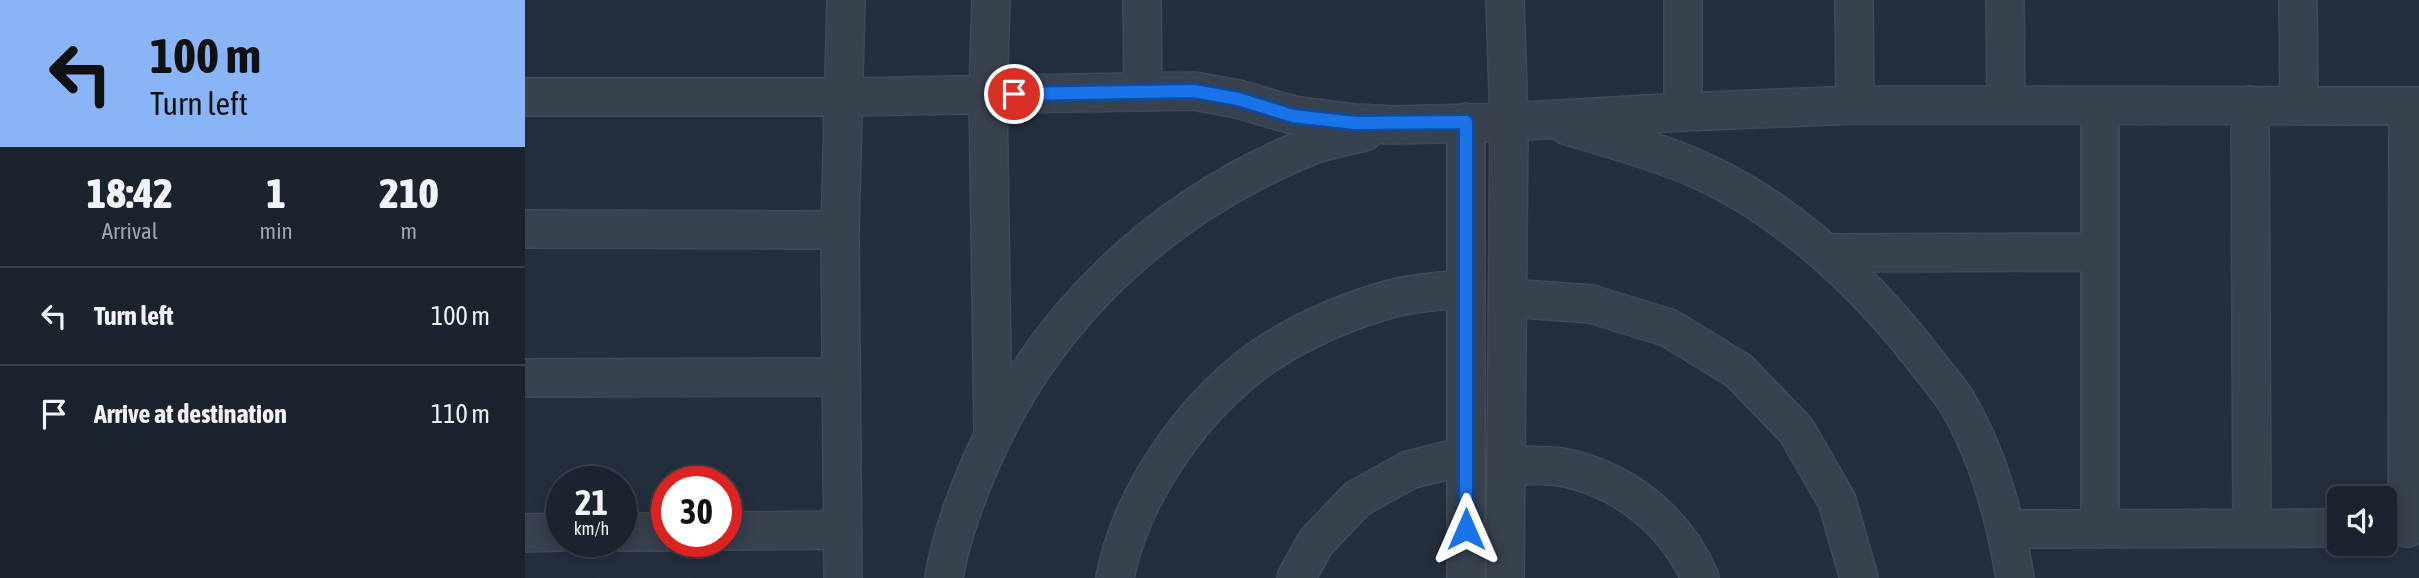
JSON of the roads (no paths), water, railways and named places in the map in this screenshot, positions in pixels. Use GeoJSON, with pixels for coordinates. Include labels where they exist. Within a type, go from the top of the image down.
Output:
{"type":"FeatureCollection","features":[{"type":"Feature","properties":{"kind":"street"},"geometry":{"type":"LineString","coordinates":[[843,578],[840,230],[846,0]]}},
{"type":"Feature","properties":{"kind":"street"},"geometry":{"type":"LineString","coordinates":[[991,0],[988,94],[993,432]]}},
{"type":"Feature","properties":{"kind":"street"},"geometry":{"type":"LineString","coordinates":[[1142,0],[1143,90]]}},
{"type":"Feature","properties":{"kind":"street"},"geometry":{"type":"LineString","coordinates":[[1505,0],[1526,120],[1509,298],[1505,578]]}},
{"type":"Feature","properties":{"kind":"street"},"geometry":{"type":"LineString","coordinates":[[1683,0],[1683,112]]}},
{"type":"Feature","properties":{"kind":"street"},"geometry":{"type":"LineString","coordinates":[[1854,0],[1855,105]]}},
{"type":"Feature","properties":{"kind":"street"},"geometry":{"type":"LineString","coordinates":[[2005,0],[2006,105]]}},
{"type":"Feature","properties":{"kind":"street"},"geometry":{"type":"LineString","coordinates":[[2298,0],[2299,104]]}},
{"type":"Feature","properties":{"kind":"street"},"geometry":{"type":"LineString","coordinates":[[525,97],[844,97],[1194,91],[1238,99],[1293,116],[1395,125],[1855,105],[2413,106],[2404,528]]}},
{"type":"Feature","properties":{"kind":"street"},"geometry":{"type":"LineString","coordinates":[[2250,105],[2252,528]]}},
{"type":"Feature","properties":{"kind":"street"},"geometry":{"type":"LineString","coordinates":[[2100,106],[2100,528]]}},
{"type":"Feature","properties":{"kind":"street"},"geometry":{"type":"LineString","coordinates":[[1526,120],[1628,144],[1695,168],[1753,200],[1827,253],[1900,327],[1957,401],[1984,457],[2007,529],[2015,578]]}},
{"type":"Feature","properties":{"kind":"street"},"geometry":{"type":"LineString","coordinates":[[1466,122],[1466,578]]}},
{"type":"Feature","properties":{"kind":"street"},"geometry":{"type":"LineString","coordinates":[[944,578],[965,498],[993,432],[1038,358],[1093,290],[1158,232],[1230,183],[1310,146],[1395,125]]}},
{"type":"Feature","properties":{"kind":"street"},"geometry":{"type":"LineString","coordinates":[[525,229],[840,230]]}},
{"type":"Feature","properties":{"kind":"street"},"geometry":{"type":"LineString","coordinates":[[1827,253],[2099,253]]}},
{"type":"Feature","properties":{"kind":"street"},"geometry":{"type":"LineString","coordinates":[[1115,578],[1119,556],[1149,485],[1193,421],[1250,367],[1316,326],[1389,299],[1466,288]]}},
{"type":"Feature","properties":{"kind":"street"},"geometry":{"type":"LineString","coordinates":[[1509,298],[1591,304],[1669,328],[1739,371],[1796,430],[1837,501],[1859,578]]}},
{"type":"Feature","properties":{"kind":"street"},"geometry":{"type":"LineString","coordinates":[[525,378],[841,377]]}},
{"type":"Feature","properties":{"kind":"street"},"geometry":{"type":"LineString","coordinates":[[1296,578],[1316,542],[1357,499],[1409,470],[1466,456]]}},
{"type":"Feature","properties":{"kind":"street"},"geometry":{"type":"LineString","coordinates":[[1506,466],[1560,467],[1611,483],[1656,513],[1690,555],[1700,578]]}},
{"type":"Feature","properties":{"kind":"street"},"geometry":{"type":"LineString","coordinates":[[2007,529],[2327,528]]}},
{"type":"Feature","properties":{"kind":"street"},"geometry":{"type":"LineString","coordinates":[[742,531],[843,530]]}},
{"type":"Feature","properties":{"kind":"street"},"geometry":{"type":"LineString","coordinates":[[525,533],[546,532]]}}]}
